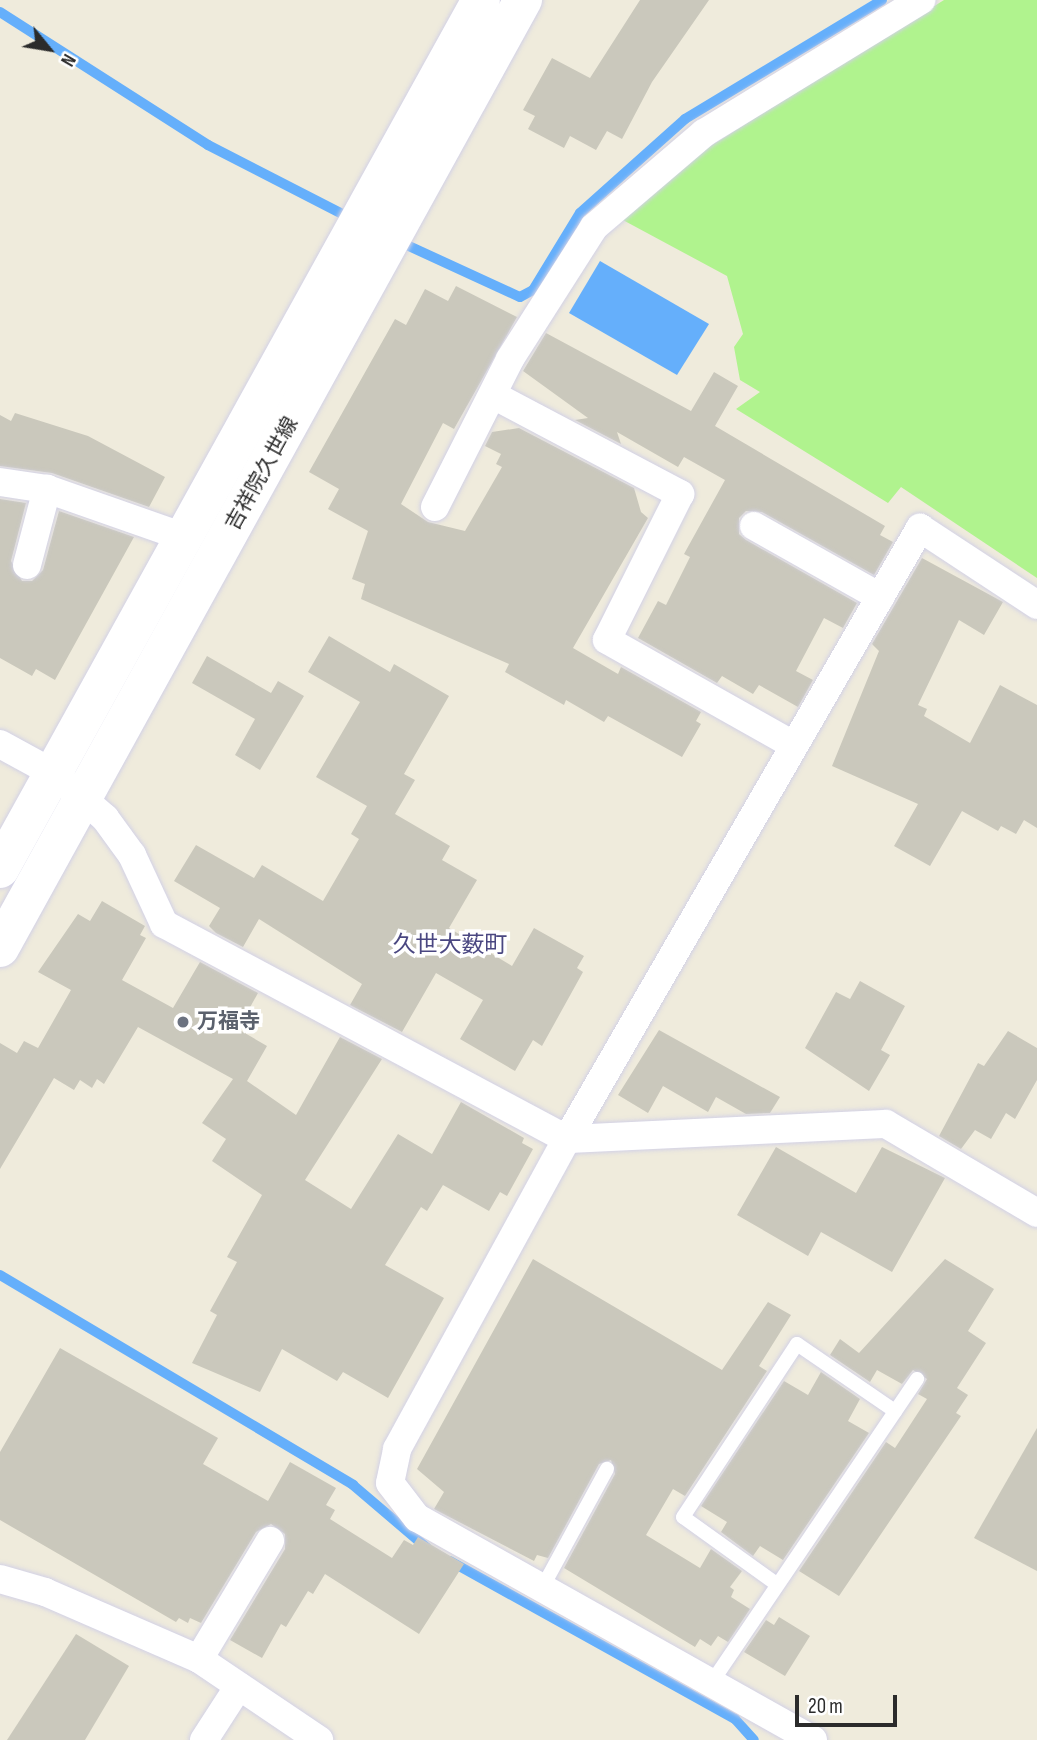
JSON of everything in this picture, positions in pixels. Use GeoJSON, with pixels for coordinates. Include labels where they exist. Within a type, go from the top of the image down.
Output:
{"type":"FeatureCollection","features":[{"type":"Feature","properties":{"kind":"street","name":"吉祥院久世線"},"geometry":{"type":"LineString","coordinates":[[0,869],[181,536],[481,0]]}},
{"type":"Feature","properties":{"kind":"street","name":"吉祥院久世線"},"geometry":{"type":"LineString","coordinates":[[0,948],[523,0]]}},
{"type":"Feature","properties":{"kind":"street"},"geometry":{"type":"LineString","coordinates":[[435,507],[493,395],[594,227],[704,132],[920,0]]}},
{"type":"Feature","properties":{"kind":"street"},"geometry":{"type":"LineString","coordinates":[[493,395],[680,494],[607,640],[793,745]]}},
{"type":"Feature","properties":{"kind":"street"},"geometry":{"type":"LineString","coordinates":[[0,482],[47,489],[181,536]]}},
{"type":"Feature","properties":{"kind":"street"},"geometry":{"type":"LineString","coordinates":[[27,565],[47,489]]}},
{"type":"Feature","properties":{"kind":"street"},"geometry":{"type":"LineString","coordinates":[[754,526],[880,597]]}},
{"type":"Feature","properties":{"kind":"street"},"geometry":{"type":"LineString","coordinates":[[813,1740],[541,1590],[417,1518],[390,1483],[397,1449],[567,1139],[920,528],[1037,605]]}},
{"type":"Feature","properties":{"kind":"street"},"geometry":{"type":"LineString","coordinates":[[0,744],[53,773],[84,798],[132,855],[164,924],[567,1139],[886,1124],[1037,1213]]}},
{"type":"Feature","properties":{"kind":"street"},"geometry":{"type":"LineString","coordinates":[[199,1659],[270,1541]]}},
{"type":"Feature","properties":{"kind":"street"},"geometry":{"type":"LineString","coordinates":[[0,1579],[45,1592],[199,1659],[319,1740]]}},
{"type":"Feature","properties":{"kind":"street"},"geometry":{"type":"LineString","coordinates":[[204,1740],[239,1686]]}},
{"type":"Feature","properties":{"kind":"lane"},"geometry":{"type":"LineString","coordinates":[[775,1583],[684,1517],[797,1344],[895,1411]]}},
{"type":"Feature","properties":{"kind":"lane"},"geometry":{"type":"LineString","coordinates":[[712,1682],[775,1583],[917,1379]]}},
{"type":"Feature","properties":{"kind":"lane"},"geometry":{"type":"LineString","coordinates":[[541,1590],[607,1469]]}},
{"type":"Feature","properties":{"kind":"green space"},"geometry":{"type":"Polygon","coordinates":[[[944,0],[1037,0],[1037,578],[901,487],[888,503],[736,409],[760,392],[740,380],[734,347],[743,334],[727,276],[621,219],[709,147],[944,0]]]}},
{"type":"Feature","properties":{"kind":"water"},"geometry":{"type":"Polygon","coordinates":[[[600,261],[709,324],[677,375],[569,313],[600,261]]]}},
{"type":"Feature","properties":{"kind":"building"},"geometry":{"type":"Polygon","coordinates":[[[640,0],[709,0],[652,82],[622,139],[607,131],[596,150],[570,136],[564,148],[528,129],[535,116],[523,110],[552,58],[590,78],[640,0]]]}},
{"type":"Feature","properties":{"kind":"building"},"geometry":{"type":"Polygon","coordinates":[[[456,286],[517,317],[454,429],[443,423],[401,504],[428,522],[465,531],[502,467],[496,464],[501,454],[485,446],[492,432],[519,428],[634,488],[641,512],[648,518],[573,648],[618,674],[621,667],[701,712],[696,721],[701,724],[682,757],[608,716],[604,722],[566,700],[564,705],[505,672],[509,664],[361,599],[365,584],[352,579],[368,531],[328,509],[339,489],[309,472],[395,319],[406,325],[425,289],[448,301],[456,286]]]}},
{"type":"Feature","properties":{"kind":"building"},"geometry":{"type":"Polygon","coordinates":[[[546,333],[691,411],[714,372],[738,386],[715,426],[885,526],[880,535],[893,542],[874,575],[762,512],[746,511],[739,518],[739,534],[746,540],[857,603],[843,628],[824,618],[796,671],[813,680],[798,707],[759,685],[753,694],[722,676],[717,683],[638,638],[658,601],[666,605],[690,557],[684,554],[725,480],[684,457],[678,467],[617,432],[621,444],[575,420],[588,418],[523,371],[546,333]]]}},
{"type":"Feature","properties":{"kind":"building"},"geometry":{"type":"Polygon","coordinates":[[[15,413],[88,436],[165,477],[149,507],[52,473],[0,466],[0,415],[11,421],[15,413]]]}},
{"type":"Feature","properties":{"kind":"building"},"geometry":{"type":"Polygon","coordinates":[[[0,499],[26,503],[11,561],[22,581],[32,581],[43,570],[59,511],[134,537],[55,680],[36,669],[32,676],[0,658],[0,499]]]}},
{"type":"Feature","properties":{"kind":"building"},"geometry":{"type":"Polygon","coordinates":[[[922,558],[1003,602],[984,635],[959,620],[918,705],[927,709],[924,716],[970,743],[1000,685],[1037,705],[1037,828],[1024,820],[1016,834],[1001,826],[998,831],[962,811],[930,866],[894,846],[918,804],[832,766],[879,651],[872,644],[922,558]]]}},
{"type":"Feature","properties":{"kind":"building"},"geometry":{"type":"Polygon","coordinates":[[[329,636],[390,672],[394,664],[449,696],[404,774],[415,780],[395,814],[450,846],[442,860],[477,880],[449,928],[512,966],[534,928],[584,956],[577,968],[583,972],[542,1046],[533,1040],[515,1071],[460,1039],[483,1000],[436,973],[402,1032],[350,1005],[362,984],[259,919],[243,947],[216,933],[209,926],[220,908],[174,881],[196,845],[254,878],[262,865],[323,901],[359,839],[351,834],[367,806],[316,777],[360,702],[308,672],[329,636]]]}},
{"type":"Feature","properties":{"kind":"building"},"geometry":{"type":"Polygon","coordinates":[[[207,656],[271,693],[278,681],[304,696],[260,770],[235,755],[255,719],[192,683],[207,656]]]}},
{"type":"Feature","properties":{"kind":"building"},"geometry":{"type":"Polygon","coordinates":[[[102,901],[145,926],[140,935],[146,938],[122,980],[173,1008],[200,962],[258,993],[238,1029],[267,1046],[247,1081],[296,1115],[340,1037],[382,1059],[305,1180],[351,1209],[398,1134],[432,1154],[461,1102],[524,1138],[522,1143],[533,1149],[507,1196],[500,1192],[489,1211],[443,1185],[427,1211],[421,1207],[385,1265],[444,1298],[388,1398],[343,1372],[337,1381],[282,1349],[260,1392],[192,1363],[217,1315],[210,1311],[237,1262],[227,1257],[262,1195],[212,1161],[226,1139],[202,1123],[233,1079],[138,1027],[104,1084],[97,1079],[92,1088],[80,1080],[74,1090],[54,1078],[0,1169],[0,1043],[17,1053],[24,1041],[38,1048],[71,990],[38,972],[78,914],[90,921],[102,901]]]}},
{"type":"Feature","properties":{"kind":"building"},"geometry":{"type":"Polygon","coordinates":[[[860,981],[905,1006],[881,1050],[890,1055],[869,1091],[805,1048],[836,992],[850,999],[860,981]]]}},
{"type":"Feature","properties":{"kind":"building"},"geometry":{"type":"Polygon","coordinates":[[[659,1030],[780,1097],[770,1113],[746,1114],[716,1097],[708,1112],[663,1086],[648,1113],[618,1095],[659,1030]]]}},
{"type":"Feature","properties":{"kind":"building"},"geometry":{"type":"Polygon","coordinates":[[[1008,1031],[1037,1048],[1037,1080],[1015,1119],[1006,1113],[991,1139],[975,1130],[961,1149],[939,1136],[978,1063],[984,1066],[1008,1031]]]}},
{"type":"Feature","properties":{"kind":"building"},"geometry":{"type":"Polygon","coordinates":[[[776,1147],[856,1193],[882,1147],[945,1178],[892,1272],[821,1232],[808,1256],[737,1215],[776,1147]]]}},
{"type":"Feature","properties":{"kind":"building"},"geometry":{"type":"Polygon","coordinates":[[[533,1259],[722,1370],[768,1302],[791,1315],[759,1366],[767,1371],[685,1496],[673,1489],[646,1535],[700,1568],[711,1549],[742,1571],[730,1587],[734,1590],[731,1597],[750,1609],[728,1642],[718,1636],[711,1646],[700,1639],[695,1647],[564,1568],[615,1474],[611,1460],[599,1464],[548,1558],[537,1555],[534,1561],[434,1509],[444,1492],[417,1469],[533,1259]]]}},
{"type":"Feature","properties":{"kind":"building"},"geometry":{"type":"Polygon","coordinates":[[[945,1259],[994,1289],[968,1331],[986,1343],[957,1388],[968,1395],[956,1413],[961,1416],[839,1596],[799,1571],[886,1442],[895,1448],[927,1399],[918,1394],[927,1379],[913,1370],[902,1384],[877,1370],[870,1382],[830,1355],[840,1339],[859,1353],[945,1259]]]}},
{"type":"Feature","properties":{"kind":"building"},"geometry":{"type":"Polygon","coordinates":[[[60,1348],[218,1438],[203,1464],[268,1501],[290,1462],[336,1488],[326,1505],[335,1510],[330,1519],[392,1558],[404,1540],[413,1545],[418,1537],[464,1564],[419,1634],[325,1574],[313,1594],[308,1591],[286,1627],[281,1624],[262,1658],[230,1640],[285,1549],[285,1534],[271,1524],[256,1532],[201,1623],[190,1618],[188,1623],[179,1618],[176,1622],[0,1520],[0,1452],[60,1348]]]}},
{"type":"Feature","properties":{"kind":"building"},"geometry":{"type":"Polygon","coordinates":[[[821,1372],[860,1399],[848,1421],[869,1433],[783,1560],[760,1546],[753,1556],[721,1532],[727,1522],[701,1506],[784,1381],[808,1395],[821,1372]]]}},
{"type":"Feature","properties":{"kind":"building"},"geometry":{"type":"Polygon","coordinates":[[[1037,1428],[1037,1571],[974,1538],[1037,1428]]]}},
{"type":"Feature","properties":{"kind":"building"},"geometry":{"type":"Polygon","coordinates":[[[779,1617],[810,1636],[785,1676],[744,1652],[766,1620],[774,1625],[779,1617]]]}},
{"type":"Feature","properties":{"kind":"building"},"geometry":{"type":"Polygon","coordinates":[[[76,1634],[129,1666],[85,1740],[7,1740],[76,1634]]]}},
{"type":"Feature","properties":{"kind":"waterway"},"geometry":{"type":"LineString","coordinates":[[398,241],[520,297],[533,290],[580,213],[685,119],[882,0]]}},
{"type":"Feature","properties":{"kind":"waterway"},"geometry":{"type":"LineString","coordinates":[[0,12],[208,145],[352,219]]}},
{"type":"Feature","properties":{"kind":"waterway"},"geometry":{"type":"LineString","coordinates":[[0,1275],[353,1485],[427,1548]]}},
{"type":"Feature","properties":{"kind":"waterway"},"geometry":{"type":"LineString","coordinates":[[450,1561],[735,1719],[754,1740]]}},
{"type":"Feature","properties":{"kind":"place","name":"万福寺"},"geometry":{"type":"Point","coordinates":[183,1022]}},
{"type":"Feature","properties":{"kind":"district","name":"久世大薮町"},"geometry":{"type":"Point","coordinates":[450,945]}}]}
